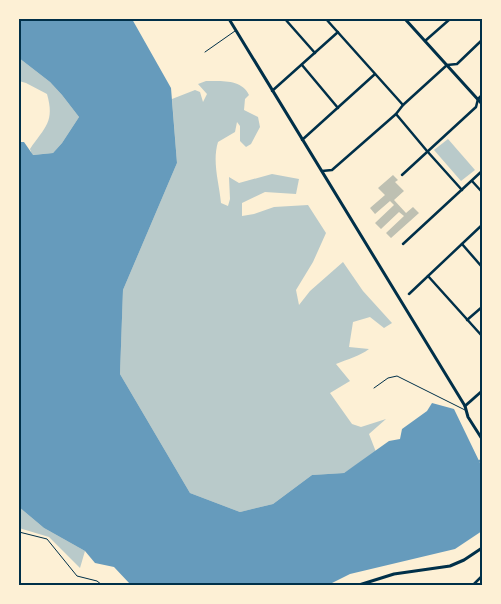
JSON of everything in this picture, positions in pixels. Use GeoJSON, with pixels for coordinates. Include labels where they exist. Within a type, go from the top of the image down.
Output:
{"type":"FeatureCollection","features":[{"type":"Feature","properties":{"kind":"street"},"geometry":{"type":"LineString","coordinates":[[234,19],[230,20],[272,92],[465,406],[482,440]]}},
{"type":"Feature","properties":{"kind":"street"},"geometry":{"type":"LineString","coordinates":[[285,19],[315,53]]}},
{"type":"Feature","properties":{"kind":"street"},"geometry":{"type":"LineString","coordinates":[[326,19],[403,106]]}},
{"type":"Feature","properties":{"kind":"street"},"geometry":{"type":"LineString","coordinates":[[405,19],[482,104]]}},
{"type":"Feature","properties":{"kind":"street"},"geometry":{"type":"LineString","coordinates":[[425,41],[450,19]]}},
{"type":"Feature","properties":{"kind":"street"},"geometry":{"type":"LineString","coordinates":[[272,92],[338,32]]}},
{"type":"Feature","properties":{"kind":"street"},"geometry":{"type":"LineString","coordinates":[[320,171],[332,170],[396,114],[447,65],[457,64],[482,40]]}},
{"type":"Feature","properties":{"kind":"street"},"geometry":{"type":"LineString","coordinates":[[302,65],[338,108]]}},
{"type":"Feature","properties":{"kind":"street"},"geometry":{"type":"LineString","coordinates":[[302,140],[374,74]]}},
{"type":"Feature","properties":{"kind":"street"},"geometry":{"type":"LineString","coordinates":[[402,175],[476,106],[478,99],[482,95]]}},
{"type":"Feature","properties":{"kind":"street"},"geometry":{"type":"LineString","coordinates":[[396,114],[427,152],[462,190]]}},
{"type":"Feature","properties":{"kind":"street"},"geometry":{"type":"LineString","coordinates":[[403,244],[482,171]]}},
{"type":"Feature","properties":{"kind":"street"},"geometry":{"type":"LineString","coordinates":[[472,180],[482,192]]}},
{"type":"Feature","properties":{"kind":"street"},"geometry":{"type":"LineString","coordinates":[[409,294],[482,225]]}},
{"type":"Feature","properties":{"kind":"street"},"geometry":{"type":"LineString","coordinates":[[462,244],[482,267]]}},
{"type":"Feature","properties":{"kind":"street"},"geometry":{"type":"LineString","coordinates":[[428,276],[482,336]]}},
{"type":"Feature","properties":{"kind":"street"},"geometry":{"type":"LineString","coordinates":[[467,320],[482,307]]}},
{"type":"Feature","properties":{"kind":"street"},"geometry":{"type":"LineString","coordinates":[[465,406],[482,392]]}},
{"type":"Feature","properties":{"kind":"street"},"geometry":{"type":"LineString","coordinates":[[359,585],[394,574],[450,566],[464,560],[482,548]]}},
{"type":"Feature","properties":{"kind":"street"},"geometry":{"type":"LineString","coordinates":[[473,585],[482,576]]}},
{"type":"Feature","properties":{"kind":"lane"},"geometry":{"type":"LineString","coordinates":[[205,52],[236,30]]}},
{"type":"Feature","properties":{"kind":"lane"},"geometry":{"type":"LineString","coordinates":[[374,388],[388,378],[397,376],[466,410]]}},
{"type":"Feature","properties":{"kind":"lane"},"geometry":{"type":"LineString","coordinates":[[477,582],[480,585]]}},
{"type":"Feature","properties":{"kind":"path"},"geometry":{"type":"LineString","coordinates":[[19,532],[47,539],[78,576],[98,581],[102,585]]}},
{"type":"Feature","properties":{"kind":"shaded area"},"geometry":{"type":"Polygon","coordinates":[[[19,58],[50,82],[79,117],[53,153],[32,155],[30,149],[47,124],[50,111],[47,94],[19,81],[19,58]]]}},
{"type":"Feature","properties":{"kind":"shaded area"},"geometry":{"type":"Polygon","coordinates":[[[206,81],[230,82],[246,90],[249,95],[245,99],[244,110],[258,117],[260,127],[251,144],[246,147],[240,141],[240,126],[237,122],[235,132],[218,142],[216,165],[221,203],[228,206],[230,199],[229,177],[239,183],[272,174],[299,179],[296,194],[265,192],[242,203],[242,216],[274,207],[308,205],[326,233],[313,262],[296,290],[299,305],[310,291],[343,262],[363,291],[392,323],[384,328],[370,317],[353,322],[349,347],[369,349],[358,356],[336,364],[350,381],[330,393],[352,424],[361,427],[386,419],[369,434],[376,452],[344,473],[312,475],[273,504],[240,512],[190,493],[120,374],[123,290],[177,163],[172,99],[195,90],[200,92],[203,102],[207,94],[198,84],[206,81]]]}},
{"type":"Feature","properties":{"kind":"shaded area"},"geometry":{"type":"Polygon","coordinates":[[[448,139],[475,170],[461,181],[434,150],[448,139]]]}},
{"type":"Feature","properties":{"kind":"shaded area"},"geometry":{"type":"Polygon","coordinates":[[[19,507],[44,528],[85,551],[80,568],[49,537],[19,528],[19,507]]]}},
{"type":"Feature","properties":{"kind":"water"},"geometry":{"type":"Polygon","coordinates":[[[19,19],[132,19],[171,88],[177,163],[123,290],[120,374],[190,493],[240,512],[273,504],[312,475],[344,473],[389,441],[400,439],[402,429],[427,411],[432,403],[454,409],[482,467],[482,531],[455,549],[350,574],[328,585],[142,585],[130,584],[114,567],[95,563],[85,551],[44,528],[19,507],[19,142],[24,142],[33,155],[53,153],[79,117],[50,82],[19,58],[19,19]]]}},
{"type":"Feature","properties":{"kind":"building"},"geometry":{"type":"Polygon","coordinates":[[[393,175],[398,180],[395,182],[404,191],[394,200],[406,213],[413,207],[419,213],[391,238],[386,233],[404,216],[399,212],[381,229],[375,223],[394,205],[390,201],[375,214],[370,208],[385,195],[378,188],[393,175]]]}}]}
